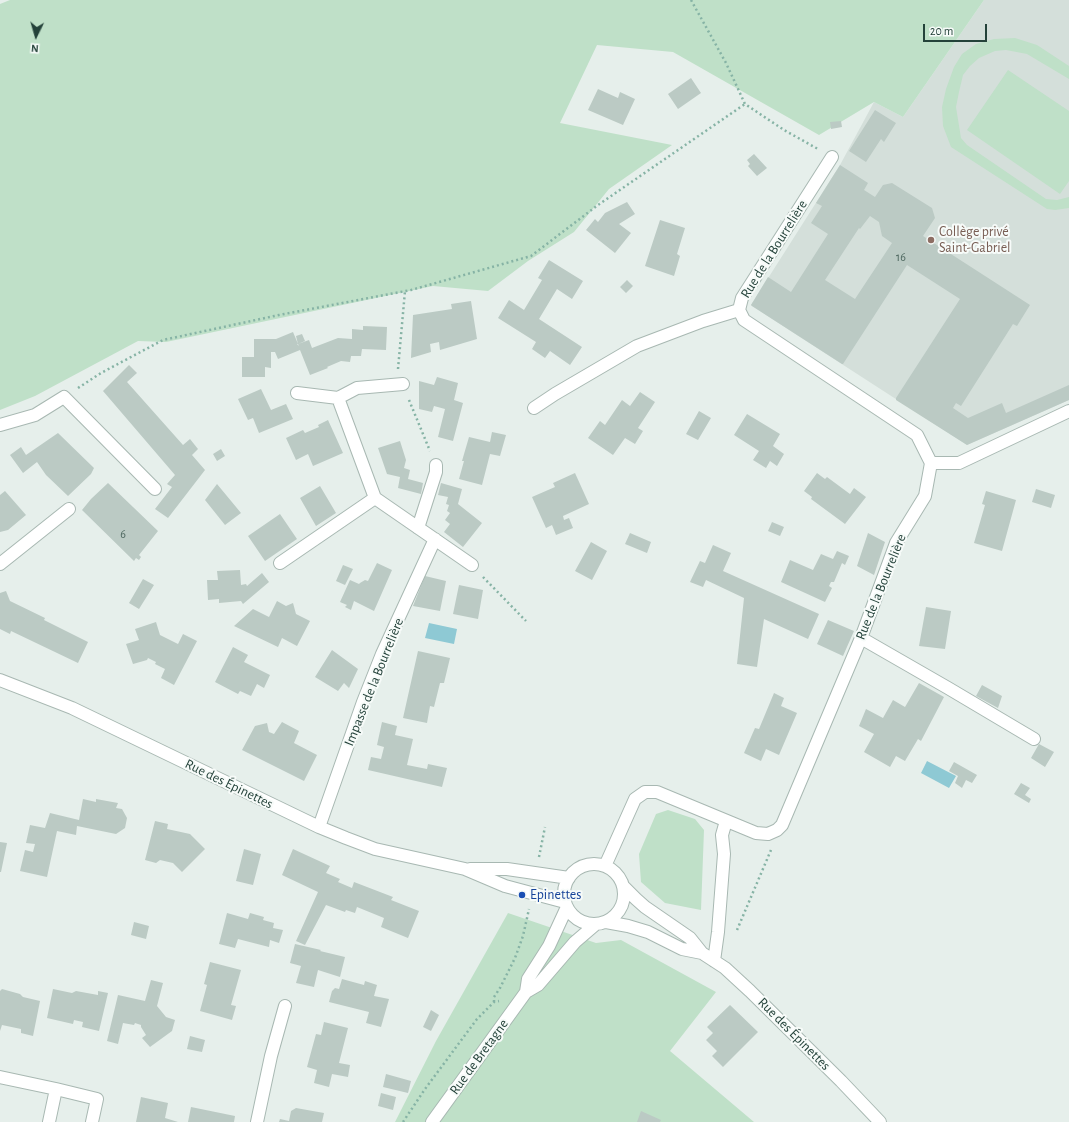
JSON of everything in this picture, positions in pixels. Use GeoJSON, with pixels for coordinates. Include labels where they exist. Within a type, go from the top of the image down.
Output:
{"type":"FeatureCollection","features":[{"type":"Feature","properties":{"kind":"street","name":"Rue de la Bourrelière"},"geometry":{"type":"LineString","coordinates":[[768,834],[777,830],[782,825],[861,638],[896,543],[925,496],[931,463],[917,435],[744,320],[739,310],[742,298],[832,157]]}},
{"type":"Feature","properties":{"kind":"street"},"geometry":{"type":"LineString","coordinates":[[534,408],[637,346],[704,321],[739,310]]}},
{"type":"Feature","properties":{"kind":"street"},"geometry":{"type":"LineString","coordinates":[[297,393],[338,398],[358,388],[400,385]]}},
{"type":"Feature","properties":{"kind":"street"},"geometry":{"type":"LineString","coordinates":[[0,425],[35,415],[64,397],[155,489]]}},
{"type":"Feature","properties":{"kind":"street"},"geometry":{"type":"LineString","coordinates":[[338,398],[375,498],[472,565]]}},
{"type":"Feature","properties":{"kind":"street"},"geometry":{"type":"LineString","coordinates":[[931,463],[959,463],[1069,411]]}},
{"type":"Feature","properties":{"kind":"street"},"geometry":{"type":"LineString","coordinates":[[418,528],[436,472],[436,465]]}},
{"type":"Feature","properties":{"kind":"street"},"geometry":{"type":"LineString","coordinates":[[280,563],[375,498]]}},
{"type":"Feature","properties":{"kind":"street"},"geometry":{"type":"LineString","coordinates":[[0,564],[69,509]]}},
{"type":"Feature","properties":{"kind":"street","name":"Impasse de la Bourrelière"},"geometry":{"type":"LineString","coordinates":[[319,827],[363,702],[382,654],[435,539]]}},
{"type":"Feature","properties":{"kind":"street"},"geometry":{"type":"LineString","coordinates":[[861,638],[1034,739]]}},
{"type":"Feature","properties":{"kind":"street","name":"Rue des Épinettes"},"geometry":{"type":"LineString","coordinates":[[0,680],[72,708],[319,827],[375,849],[465,869],[505,886],[532,893],[566,905]]}},
{"type":"Feature","properties":{"kind":"street"},"geometry":{"type":"LineString","coordinates":[[605,866],[635,799],[644,792],[657,792],[756,833],[768,834]]}},
{"type":"Feature","properties":{"kind":"street"},"geometry":{"type":"LineString","coordinates":[[714,961],[718,932],[724,854],[722,835],[726,821]]}},
{"type":"Feature","properties":{"kind":"street"},"geometry":{"type":"LineString","coordinates":[[589,864],[605,866],[620,878],[624,893],[622,907],[612,918],[601,923],[587,923],[579,920],[572,914],[566,905],[564,890],[569,878],[581,867],[589,864]]}},
{"type":"Feature","properties":{"kind":"street","name":"Rue des Épinettes"},"geometry":{"type":"LineString","coordinates":[[465,869],[507,869],[569,878]]}},
{"type":"Feature","properties":{"kind":"street","name":"Rue des Épinettes"},"geometry":{"type":"LineString","coordinates":[[623,886],[645,907],[690,938],[702,953],[725,968],[777,1017],[880,1122]]}},
{"type":"Feature","properties":{"kind":"street","name":"Rue de Bretagne"},"geometry":{"type":"LineString","coordinates":[[526,992],[528,980],[549,946],[566,905]]}},
{"type":"Feature","properties":{"kind":"street","name":"Rue des Épinettes"},"geometry":{"type":"LineString","coordinates":[[601,923],[628,926],[648,932],[682,949],[702,953]]}},
{"type":"Feature","properties":{"kind":"street","name":"Rue de Bretagne"},"geometry":{"type":"LineString","coordinates":[[432,1122],[526,992],[538,985],[575,942],[601,923]]}},
{"type":"Feature","properties":{"kind":"street"},"geometry":{"type":"LineString","coordinates":[[257,1122],[271,1056],[285,1006]]}},
{"type":"Feature","properties":{"kind":"street"},"geometry":{"type":"LineString","coordinates":[[0,1077],[97,1099],[92,1122]]}},
{"type":"Feature","properties":{"kind":"street"},"geometry":{"type":"LineString","coordinates":[[49,1122],[56,1089]]}},
{"type":"Feature","properties":{"kind":"path"},"geometry":{"type":"LineString","coordinates":[[691,0],[726,63],[745,104],[784,130],[832,157]]}},
{"type":"Feature","properties":{"kind":"path"},"geometry":{"type":"LineString","coordinates":[[64,397],[101,373],[163,340],[279,315],[405,291],[531,256],[598,205],[745,104]]}},
{"type":"Feature","properties":{"kind":"path"},"geometry":{"type":"LineString","coordinates":[[405,291],[400,385],[436,465]]}},
{"type":"Feature","properties":{"kind":"path"},"geometry":{"type":"LineString","coordinates":[[472,565],[526,621]]}},
{"type":"Feature","properties":{"kind":"path"},"geometry":{"type":"LineString","coordinates":[[536,873],[545,827]]}},
{"type":"Feature","properties":{"kind":"path"},"geometry":{"type":"LineString","coordinates":[[736,930],[772,848],[768,834]]}},
{"type":"Feature","properties":{"kind":"path"},"geometry":{"type":"LineString","coordinates":[[403,1122],[425,1089],[477,1019],[494,1002],[494,996],[500,988],[518,951],[532,893]]}},
{"type":"Feature","properties":{"kind":"shaded area","name":"Collège privé Saint-Gabriel"},"geometry":{"type":"Polygon","coordinates":[[[984,0],[1069,0],[1069,400],[967,445],[751,305],[840,165],[874,102],[903,117],[984,0]]]}},
{"type":"Feature","properties":{"kind":"green space"},"geometry":{"type":"Polygon","coordinates":[[[10,0],[984,0],[903,117],[874,102],[819,135],[673,52],[597,45],[560,123],[672,145],[609,189],[574,232],[528,261],[488,291],[433,286],[166,342],[138,341],[35,396],[0,410],[0,4],[10,0]]]}},
{"type":"Feature","properties":{"kind":"green space"},"geometry":{"type":"Polygon","coordinates":[[[1015,38],[1037,45],[1069,66],[1069,79],[1027,54],[1006,50],[995,51],[979,58],[963,75],[959,92],[956,107],[961,138],[967,145],[1046,199],[1057,200],[1069,197],[1069,208],[1055,210],[1047,209],[951,147],[943,126],[942,107],[946,89],[954,67],[962,54],[976,44],[994,39],[1015,38]]]}},
{"type":"Feature","properties":{"kind":"green space"},"geometry":{"type":"Polygon","coordinates":[[[1008,70],[1069,111],[1069,181],[1060,194],[967,130],[1008,70]]]}},
{"type":"Feature","properties":{"kind":"green space"},"geometry":{"type":"Polygon","coordinates":[[[668,810],[695,819],[704,830],[701,910],[665,903],[641,882],[639,854],[656,814],[668,810]]]}},
{"type":"Feature","properties":{"kind":"green space"},"geometry":{"type":"Polygon","coordinates":[[[508,913],[596,943],[621,940],[716,992],[670,1051],[754,1122],[395,1122],[436,1041],[508,913]]]}},
{"type":"Feature","properties":{"kind":"water"},"geometry":{"type":"Polygon","coordinates":[[[429,623],[457,629],[454,644],[425,638],[429,623]]]}},
{"type":"Feature","properties":{"kind":"water"},"geometry":{"type":"Polygon","coordinates":[[[927,761],[956,776],[949,788],[921,773],[927,761]]]}},
{"type":"Feature","properties":{"kind":"building"},"geometry":{"type":"Polygon","coordinates":[[[691,78],[701,93],[678,109],[668,94],[691,78]]]}},
{"type":"Feature","properties":{"kind":"building"},"geometry":{"type":"Polygon","coordinates":[[[598,89],[618,98],[620,92],[635,99],[623,125],[588,110],[598,89]]]}},
{"type":"Feature","properties":{"kind":"building"},"geometry":{"type":"Polygon","coordinates":[[[875,110],[896,123],[884,142],[881,139],[866,162],[849,151],[875,110]]]}},
{"type":"Feature","properties":{"kind":"building"},"geometry":{"type":"Polygon","coordinates":[[[841,121],[842,127],[831,129],[830,122],[841,121]]]}},
{"type":"Feature","properties":{"kind":"building"},"geometry":{"type":"Polygon","coordinates":[[[754,154],[767,168],[757,176],[748,166],[750,164],[747,160],[754,154]]]}},
{"type":"Feature","properties":{"kind":"building"},"geometry":{"type":"Polygon","coordinates":[[[840,165],[868,183],[864,190],[875,197],[883,185],[892,183],[932,208],[935,218],[923,236],[1030,305],[1017,326],[1013,324],[961,406],[956,403],[953,408],[968,418],[1002,403],[1006,413],[1069,385],[1069,400],[967,445],[896,400],[960,299],[907,265],[843,364],[752,306],[751,305],[768,277],[791,292],[828,234],[811,223],[822,206],[816,203],[840,165]],[[870,216],[860,229],[859,228],[825,280],[855,299],[892,243],[882,236],[879,222],[870,216]]]}},
{"type":"Feature","properties":{"kind":"building"},"geometry":{"type":"Polygon","coordinates":[[[627,202],[635,214],[619,224],[631,233],[615,253],[586,230],[595,219],[598,222],[605,213],[627,202]]]}},
{"type":"Feature","properties":{"kind":"building"},"geometry":{"type":"Polygon","coordinates":[[[660,220],[685,228],[677,254],[680,256],[674,276],[645,266],[660,220]]]}},
{"type":"Feature","properties":{"kind":"building"},"geometry":{"type":"Polygon","coordinates":[[[549,260],[583,281],[572,299],[557,289],[539,319],[582,347],[570,365],[550,351],[545,358],[532,349],[536,342],[498,318],[509,300],[524,310],[542,280],[538,278],[549,260]]]}},
{"type":"Feature","properties":{"kind":"building"},"geometry":{"type":"Polygon","coordinates":[[[627,280],[633,286],[626,293],[620,287],[627,280]]]}},
{"type":"Feature","properties":{"kind":"building"},"geometry":{"type":"Polygon","coordinates":[[[471,301],[477,339],[440,350],[439,342],[430,344],[431,352],[411,358],[413,315],[452,309],[451,304],[471,301]]]}},
{"type":"Feature","properties":{"kind":"building"},"geometry":{"type":"Polygon","coordinates":[[[363,326],[387,327],[386,350],[362,349],[361,356],[351,356],[350,362],[341,361],[310,375],[300,350],[278,359],[275,352],[271,352],[271,368],[265,367],[265,377],[242,377],[242,357],[254,357],[254,339],[276,339],[293,332],[298,344],[309,340],[312,348],[338,338],[352,339],[352,329],[363,330],[363,326]]]}},
{"type":"Feature","properties":{"kind":"building"},"geometry":{"type":"Polygon","coordinates":[[[302,334],[305,341],[298,344],[296,336],[302,334]]]}},
{"type":"Feature","properties":{"kind":"building"},"geometry":{"type":"Polygon","coordinates":[[[129,365],[137,373],[127,382],[183,445],[190,439],[198,449],[192,455],[205,470],[168,518],[155,509],[172,487],[167,484],[175,475],[103,391],[129,365]]]}},
{"type":"Feature","properties":{"kind":"building"},"geometry":{"type":"Polygon","coordinates":[[[437,377],[458,383],[454,400],[463,403],[453,441],[438,437],[445,409],[434,406],[432,412],[419,409],[419,381],[434,385],[437,377]]]}},
{"type":"Feature","properties":{"kind":"building"},"geometry":{"type":"Polygon","coordinates":[[[261,389],[271,410],[286,404],[293,419],[259,433],[253,418],[248,420],[238,399],[261,389]]]}},
{"type":"Feature","properties":{"kind":"building"},"geometry":{"type":"Polygon","coordinates":[[[640,392],[655,402],[638,428],[643,431],[635,444],[625,438],[613,455],[588,438],[600,421],[605,425],[622,400],[630,406],[640,392]]]}},
{"type":"Feature","properties":{"kind":"building"},"geometry":{"type":"Polygon","coordinates":[[[699,411],[711,418],[698,440],[686,434],[699,411]]]}},
{"type":"Feature","properties":{"kind":"building"},"geometry":{"type":"Polygon","coordinates":[[[747,414],[780,434],[773,446],[784,454],[777,466],[770,461],[766,468],[753,460],[759,451],[734,435],[747,414]]]}},
{"type":"Feature","properties":{"kind":"building"},"geometry":{"type":"Polygon","coordinates":[[[328,420],[343,453],[313,466],[308,454],[296,460],[286,438],[303,430],[305,433],[319,427],[318,425],[328,420]]]}},
{"type":"Feature","properties":{"kind":"building"},"geometry":{"type":"Polygon","coordinates":[[[492,432],[506,435],[500,456],[490,454],[482,485],[459,479],[464,461],[462,461],[469,437],[490,442],[492,432]]]}},
{"type":"Feature","properties":{"kind":"building"},"geometry":{"type":"Polygon","coordinates":[[[58,433],[94,468],[91,474],[68,496],[46,475],[37,462],[23,473],[10,455],[21,447],[26,455],[58,433]]]}},
{"type":"Feature","properties":{"kind":"building"},"geometry":{"type":"Polygon","coordinates":[[[400,441],[406,460],[404,468],[410,470],[408,479],[423,483],[421,494],[398,488],[400,477],[387,474],[378,448],[400,441]]]}},
{"type":"Feature","properties":{"kind":"building"},"geometry":{"type":"Polygon","coordinates":[[[221,449],[225,456],[217,461],[213,454],[221,449]]]}},
{"type":"Feature","properties":{"kind":"building"},"geometry":{"type":"Polygon","coordinates":[[[575,473],[589,504],[563,516],[564,520],[569,518],[573,528],[556,535],[552,525],[546,528],[532,497],[555,487],[553,483],[575,473]]]}},
{"type":"Feature","properties":{"kind":"building"},"geometry":{"type":"Polygon","coordinates":[[[817,473],[825,479],[827,477],[850,494],[854,488],[866,497],[845,524],[811,499],[812,497],[804,491],[817,473]]]}},
{"type":"Feature","properties":{"kind":"building"},"geometry":{"type":"Polygon","coordinates":[[[108,483],[158,531],[139,555],[141,557],[139,560],[136,558],[134,561],[82,510],[108,483]]]}},
{"type":"Feature","properties":{"kind":"building"},"geometry":{"type":"Polygon","coordinates":[[[441,483],[462,489],[458,504],[482,523],[463,547],[444,532],[450,524],[445,520],[450,513],[447,511],[449,505],[446,504],[448,497],[438,495],[441,483]]]}},
{"type":"Feature","properties":{"kind":"building"},"geometry":{"type":"Polygon","coordinates":[[[217,484],[241,513],[225,525],[205,500],[217,484]]]}},
{"type":"Feature","properties":{"kind":"building"},"geometry":{"type":"Polygon","coordinates":[[[320,486],[336,513],[316,526],[300,498],[320,486]]]}},
{"type":"Feature","properties":{"kind":"building"},"geometry":{"type":"Polygon","coordinates":[[[1036,489],[1055,495],[1051,508],[1032,502],[1036,489]]]}},
{"type":"Feature","properties":{"kind":"building"},"geometry":{"type":"Polygon","coordinates":[[[5,491],[26,515],[8,530],[0,532],[0,495],[5,491]]]}},
{"type":"Feature","properties":{"kind":"building"},"geometry":{"type":"Polygon","coordinates":[[[986,491],[1016,500],[1002,551],[974,543],[985,505],[982,504],[986,491]]]}},
{"type":"Feature","properties":{"kind":"building"},"geometry":{"type":"Polygon","coordinates":[[[280,514],[297,539],[265,561],[248,536],[280,514]]]}},
{"type":"Feature","properties":{"kind":"building"},"geometry":{"type":"Polygon","coordinates":[[[772,522],[784,527],[780,536],[768,531],[772,522]]]}},
{"type":"Feature","properties":{"kind":"building"},"geometry":{"type":"Polygon","coordinates":[[[630,533],[651,542],[647,553],[625,544],[630,533]]]}},
{"type":"Feature","properties":{"kind":"building"},"geometry":{"type":"Polygon","coordinates":[[[868,533],[885,542],[874,575],[857,566],[868,533]]]}},
{"type":"Feature","properties":{"kind":"building"},"geometry":{"type":"Polygon","coordinates":[[[591,542],[607,551],[592,580],[575,571],[591,542]]]}},
{"type":"Feature","properties":{"kind":"building"},"geometry":{"type":"Polygon","coordinates":[[[713,545],[731,553],[723,571],[819,614],[808,639],[764,619],[757,667],[737,664],[744,598],[706,580],[703,587],[690,582],[700,561],[705,563],[713,545]]]}},
{"type":"Feature","properties":{"kind":"building"},"geometry":{"type":"Polygon","coordinates":[[[837,551],[849,556],[845,565],[842,563],[834,582],[831,582],[829,586],[832,588],[825,602],[781,582],[790,560],[813,570],[821,554],[833,559],[837,551]]]}},
{"type":"Feature","properties":{"kind":"building"},"geometry":{"type":"Polygon","coordinates":[[[377,563],[392,570],[374,611],[354,601],[351,610],[345,607],[347,605],[340,602],[350,580],[359,584],[365,580],[368,581],[377,563]]]}},
{"type":"Feature","properties":{"kind":"building"},"geometry":{"type":"Polygon","coordinates":[[[343,565],[353,569],[345,585],[336,581],[343,565]]]}},
{"type":"Feature","properties":{"kind":"building"},"geometry":{"type":"Polygon","coordinates":[[[240,570],[241,585],[246,584],[247,586],[262,573],[269,582],[243,604],[241,601],[219,603],[219,599],[208,600],[207,580],[218,580],[217,571],[240,570]]]}},
{"type":"Feature","properties":{"kind":"building"},"geometry":{"type":"Polygon","coordinates":[[[425,576],[446,581],[440,611],[413,606],[425,576]]]}},
{"type":"Feature","properties":{"kind":"building"},"geometry":{"type":"Polygon","coordinates":[[[143,579],[154,585],[139,609],[129,603],[143,579]]]}},
{"type":"Feature","properties":{"kind":"building"},"geometry":{"type":"Polygon","coordinates":[[[459,585],[483,590],[478,619],[453,614],[459,585]]]}},
{"type":"Feature","properties":{"kind":"building"},"geometry":{"type":"Polygon","coordinates":[[[6,591],[10,601],[45,618],[44,620],[88,642],[78,663],[11,631],[10,634],[0,629],[0,593],[6,591]]]}},
{"type":"Feature","properties":{"kind":"building"},"geometry":{"type":"Polygon","coordinates":[[[277,601],[286,606],[293,603],[296,614],[310,621],[297,646],[282,638],[278,647],[234,626],[253,609],[269,617],[277,601]]]}},
{"type":"Feature","properties":{"kind":"building"},"geometry":{"type":"Polygon","coordinates":[[[926,607],[951,611],[945,649],[919,646],[926,607]]]}},
{"type":"Feature","properties":{"kind":"building"},"geometry":{"type":"Polygon","coordinates":[[[828,620],[854,631],[843,656],[817,644],[828,620]]]}},
{"type":"Feature","properties":{"kind":"building"},"geometry":{"type":"Polygon","coordinates":[[[156,622],[160,635],[178,644],[183,634],[197,641],[174,685],[161,678],[165,669],[155,664],[156,662],[148,658],[147,660],[133,664],[126,644],[139,640],[135,629],[156,622]]]}},
{"type":"Feature","properties":{"kind":"building"},"geometry":{"type":"Polygon","coordinates":[[[233,647],[248,655],[244,662],[270,675],[264,688],[257,684],[251,696],[240,691],[238,694],[215,682],[233,647]]]}},
{"type":"Feature","properties":{"kind":"building"},"geometry":{"type":"Polygon","coordinates":[[[332,650],[358,669],[349,688],[344,683],[338,691],[315,677],[332,650]]]}},
{"type":"Feature","properties":{"kind":"building"},"geometry":{"type":"Polygon","coordinates":[[[418,651],[450,658],[444,683],[440,683],[434,707],[430,706],[427,723],[403,718],[418,651]]]}},
{"type":"Feature","properties":{"kind":"building"},"geometry":{"type":"Polygon","coordinates":[[[919,683],[944,697],[921,741],[918,739],[905,761],[896,756],[890,767],[864,752],[874,734],[859,726],[866,709],[883,718],[893,700],[905,707],[919,683]]]}},
{"type":"Feature","properties":{"kind":"building"},"geometry":{"type":"Polygon","coordinates":[[[982,685],[1002,696],[998,708],[976,696],[982,685]]]}},
{"type":"Feature","properties":{"kind":"building"},"geometry":{"type":"Polygon","coordinates":[[[774,693],[784,698],[781,706],[797,713],[779,755],[766,749],[761,761],[744,753],[755,728],[759,729],[774,693]]]}},
{"type":"Feature","properties":{"kind":"building"},"geometry":{"type":"Polygon","coordinates":[[[282,722],[299,731],[294,743],[317,755],[304,781],[242,750],[255,726],[267,723],[269,732],[274,734],[282,722]]]}},
{"type":"Feature","properties":{"kind":"building"},"geometry":{"type":"Polygon","coordinates":[[[382,722],[397,726],[395,735],[413,739],[407,765],[427,769],[428,764],[447,768],[442,787],[368,770],[371,757],[381,759],[384,747],[377,745],[382,722]]]}},
{"type":"Feature","properties":{"kind":"building"},"geometry":{"type":"Polygon","coordinates":[[[1039,744],[1054,752],[1045,767],[1031,758],[1039,744]]]}},
{"type":"Feature","properties":{"kind":"building"},"geometry":{"type":"Polygon","coordinates":[[[954,762],[977,775],[972,783],[966,780],[962,788],[955,783],[958,776],[949,771],[954,762]]]}},
{"type":"Feature","properties":{"kind":"building"},"geometry":{"type":"Polygon","coordinates":[[[1021,783],[1030,788],[1025,795],[1031,799],[1029,803],[1014,794],[1021,783]]]}},
{"type":"Feature","properties":{"kind":"building"},"geometry":{"type":"Polygon","coordinates":[[[83,799],[96,802],[96,799],[118,803],[116,808],[122,809],[127,818],[125,828],[116,834],[77,826],[76,835],[57,831],[47,877],[20,871],[25,850],[33,852],[35,844],[26,843],[30,825],[45,828],[50,813],[79,820],[83,799]]]}},
{"type":"Feature","properties":{"kind":"building"},"geometry":{"type":"Polygon","coordinates":[[[155,821],[168,824],[167,829],[190,834],[205,849],[182,872],[173,863],[160,860],[156,863],[145,860],[155,821]]]}},
{"type":"Feature","properties":{"kind":"building"},"geometry":{"type":"Polygon","coordinates":[[[0,842],[7,843],[1,872],[0,872],[0,842]]]}},
{"type":"Feature","properties":{"kind":"building"},"geometry":{"type":"Polygon","coordinates":[[[244,849],[261,854],[253,885],[236,881],[244,849]]]}},
{"type":"Feature","properties":{"kind":"building"},"geometry":{"type":"Polygon","coordinates":[[[293,849],[330,866],[326,873],[340,879],[338,882],[352,888],[354,882],[393,897],[391,900],[419,911],[408,938],[381,927],[384,918],[357,907],[355,913],[346,910],[345,912],[326,905],[305,945],[296,941],[318,892],[282,875],[293,849]]]}},
{"type":"Feature","properties":{"kind":"building"},"geometry":{"type":"Polygon","coordinates":[[[227,913],[248,919],[250,913],[264,917],[263,920],[274,923],[273,928],[283,930],[279,943],[270,940],[269,947],[238,939],[235,948],[219,944],[227,913]]]}},
{"type":"Feature","properties":{"kind":"building"},"geometry":{"type":"Polygon","coordinates":[[[134,922],[149,926],[146,939],[131,935],[134,922]]]}},
{"type":"Feature","properties":{"kind":"building"},"geometry":{"type":"Polygon","coordinates":[[[295,944],[345,957],[340,977],[318,970],[314,987],[296,983],[301,966],[290,963],[295,944]]]}},
{"type":"Feature","properties":{"kind":"building"},"geometry":{"type":"Polygon","coordinates":[[[210,962],[241,970],[231,1005],[236,1006],[232,1020],[200,1011],[207,985],[204,984],[210,962]]]}},
{"type":"Feature","properties":{"kind":"building"},"geometry":{"type":"Polygon","coordinates":[[[342,979],[364,985],[365,981],[377,985],[374,996],[389,999],[381,1027],[366,1023],[369,1012],[329,1002],[332,991],[335,988],[339,989],[342,979]]]}},
{"type":"Feature","properties":{"kind":"building"},"geometry":{"type":"Polygon","coordinates":[[[151,980],[163,983],[157,1006],[166,1017],[175,1020],[172,1031],[150,1047],[142,1038],[146,1035],[141,1025],[135,1023],[134,1025],[123,1023],[118,1044],[107,1041],[118,995],[145,1001],[151,980]]]}},
{"type":"Feature","properties":{"kind":"building"},"geometry":{"type":"Polygon","coordinates":[[[2,989],[20,994],[23,997],[40,1001],[33,1036],[21,1033],[21,1029],[2,1025],[0,1031],[0,991],[2,989]]]}},
{"type":"Feature","properties":{"kind":"building"},"geometry":{"type":"Polygon","coordinates":[[[53,989],[72,993],[76,991],[98,995],[98,991],[108,993],[99,1031],[82,1027],[83,1022],[74,1020],[73,1024],[47,1018],[53,989]]]}},
{"type":"Feature","properties":{"kind":"building"},"geometry":{"type":"Polygon","coordinates":[[[730,1005],[758,1032],[723,1067],[712,1056],[717,1051],[706,1040],[713,1033],[707,1027],[730,1005]]]}},
{"type":"Feature","properties":{"kind":"building"},"geometry":{"type":"Polygon","coordinates":[[[431,1010],[439,1015],[431,1031],[423,1027],[431,1010]]]}},
{"type":"Feature","properties":{"kind":"building"},"geometry":{"type":"Polygon","coordinates":[[[324,1022],[348,1028],[339,1063],[350,1065],[348,1077],[332,1074],[329,1087],[314,1083],[317,1070],[307,1067],[316,1034],[321,1035],[324,1022]]]}},
{"type":"Feature","properties":{"kind":"building"},"geometry":{"type":"Polygon","coordinates":[[[190,1036],[205,1040],[202,1052],[187,1049],[190,1036]]]}},
{"type":"Feature","properties":{"kind":"building"},"geometry":{"type":"Polygon","coordinates":[[[386,1074],[411,1081],[408,1093],[383,1087],[386,1074]]]}},
{"type":"Feature","properties":{"kind":"building"},"geometry":{"type":"Polygon","coordinates":[[[381,1093],[396,1097],[393,1110],[378,1106],[381,1093]]]}},
{"type":"Feature","properties":{"kind":"building"},"geometry":{"type":"Polygon","coordinates":[[[141,1097],[168,1103],[165,1118],[178,1122],[136,1122],[141,1097]]]}},
{"type":"Feature","properties":{"kind":"building"},"geometry":{"type":"Polygon","coordinates":[[[191,1107],[235,1116],[234,1122],[188,1122],[191,1107]]]}},
{"type":"Feature","properties":{"kind":"building"},"geometry":{"type":"Polygon","coordinates":[[[296,1108],[324,1113],[322,1122],[279,1122],[280,1119],[289,1121],[291,1111],[296,1108]]]}},
{"type":"Feature","properties":{"kind":"building"},"geometry":{"type":"Polygon","coordinates":[[[641,1111],[661,1120],[660,1122],[637,1122],[641,1111]]]}},
{"type":"Feature","properties":{"kind":"place","name":"Collège privé Saint-Gabriel"},"geometry":{"type":"Point","coordinates":[931,240]}},
{"type":"Feature","properties":{"kind":"place","name":"Epinettes"},"geometry":{"type":"Point","coordinates":[522,895]}}]}
